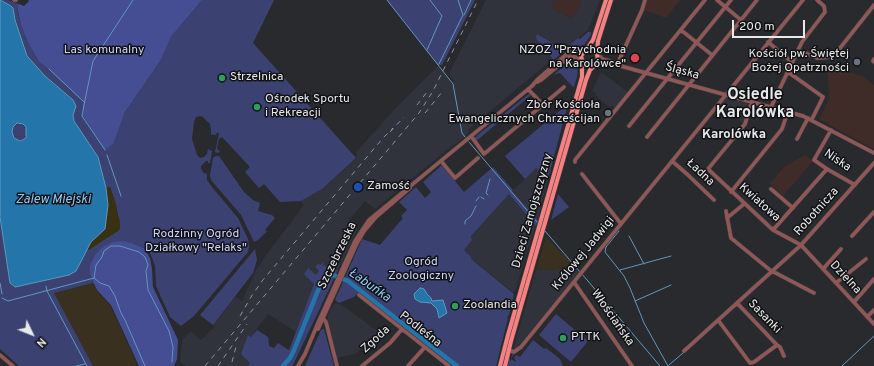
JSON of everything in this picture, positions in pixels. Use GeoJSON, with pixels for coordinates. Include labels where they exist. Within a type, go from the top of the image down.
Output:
{"type":"FeatureCollection","features":[{"type":"Feature","properties":{"kind":"main road"},"geometry":{"type":"LineString","coordinates":[[606,0],[594,37],[581,56],[582,61],[586,66],[594,65],[598,60],[598,40],[611,0]]}},
{"type":"Feature","properties":{"kind":"main road"},"geometry":{"type":"LineString","coordinates":[[585,51],[592,50],[598,54]]}},
{"type":"Feature","properties":{"kind":"main road","name":"Dzieci Zamojszczyzny"},"geometry":{"type":"LineString","coordinates":[[500,366],[582,77],[582,61]]}},
{"type":"Feature","properties":{"kind":"main road","name":"Dzieci Zamojszczyzny"},"geometry":{"type":"LineString","coordinates":[[505,366],[508,350],[586,80],[594,65]]}},
{"type":"Feature","properties":{"kind":"street"},"geometry":{"type":"LineString","coordinates":[[617,65],[642,10],[645,0]]}},
{"type":"Feature","properties":{"kind":"street"},"geometry":{"type":"LineString","coordinates":[[575,162],[575,160],[705,0]]}},
{"type":"Feature","properties":{"kind":"street"},"geometry":{"type":"LineString","coordinates":[[717,0],[741,20]]}},
{"type":"Feature","properties":{"kind":"street"},"geometry":{"type":"LineString","coordinates":[[629,126],[731,0]]}},
{"type":"Feature","properties":{"kind":"street"},"geometry":{"type":"LineString","coordinates":[[648,136],[757,0]]}},
{"type":"Feature","properties":{"kind":"street","name":"Królowej Jadwigi"},"geometry":{"type":"LineString","coordinates":[[508,350],[514,352],[520,349],[803,0]]}},
{"type":"Feature","properties":{"kind":"street"},"geometry":{"type":"LineString","coordinates":[[771,107],[802,42],[825,12],[825,7],[817,0]]}},
{"type":"Feature","properties":{"kind":"street"},"geometry":{"type":"LineString","coordinates":[[798,50],[819,58],[834,57],[874,5]]}},
{"type":"Feature","properties":{"kind":"street"},"geometry":{"type":"LineString","coordinates":[[681,30],[712,55]]}},
{"type":"Feature","properties":{"kind":"street"},"geometry":{"type":"LineString","coordinates":[[768,42],[792,62]]}},
{"type":"Feature","properties":{"kind":"street","name":"Szczebrzeska"},"geometry":{"type":"LineString","coordinates":[[298,366],[357,243],[366,228],[376,217],[528,89],[567,54],[571,52],[585,51]]}},
{"type":"Feature","properties":{"kind":"street","name":"Śląska"},"geometry":{"type":"LineString","coordinates":[[598,54],[602,59],[613,62],[617,65],[788,111],[810,119],[874,153]]}},
{"type":"Feature","properties":{"kind":"street","name":"Szczebrzeska"},"geometry":{"type":"LineString","coordinates":[[536,82],[541,80],[569,57],[575,57],[582,61]]}},
{"type":"Feature","properties":{"kind":"street","name":"Śląska"},"geometry":{"type":"LineString","coordinates":[[594,65],[600,63],[612,66],[617,65]]}},
{"type":"Feature","properties":{"kind":"street"},"geometry":{"type":"LineString","coordinates":[[788,72],[823,97],[797,139]]}},
{"type":"Feature","properties":{"kind":"street"},"geometry":{"type":"LineString","coordinates":[[471,136],[484,154],[564,87]]}},
{"type":"Feature","properties":{"kind":"street"},"geometry":{"type":"LineString","coordinates":[[528,89],[542,106]]}},
{"type":"Feature","properties":{"kind":"street","name":"Kwiatowa"},"geometry":{"type":"LineString","coordinates":[[752,102],[745,124],[708,169],[773,230],[801,245]]}},
{"type":"Feature","properties":{"kind":"street"},"geometry":{"type":"LineString","coordinates":[[731,192],[782,129],[788,111]]}},
{"type":"Feature","properties":{"kind":"street","name":"Niska"},"geometry":{"type":"LineString","coordinates":[[831,130],[813,160],[855,185]]}},
{"type":"Feature","properties":{"kind":"street"},"geometry":{"type":"LineString","coordinates":[[441,161],[455,178],[478,158]]}},
{"type":"Feature","properties":{"kind":"street","name":"Ładna"},"geometry":{"type":"LineString","coordinates":[[672,161],[688,174],[714,200]]}},
{"type":"Feature","properties":{"kind":"street","name":"Robotnicza"},"geometry":{"type":"LineString","coordinates":[[684,351],[801,245],[874,163]]}},
{"type":"Feature","properties":{"kind":"street"},"geometry":{"type":"LineString","coordinates":[[773,230],[827,169]]}},
{"type":"Feature","properties":{"kind":"street"},"geometry":{"type":"LineString","coordinates":[[582,174],[621,224]]}},
{"type":"Feature","properties":{"kind":"street"},"geometry":{"type":"LineString","coordinates":[[771,189],[781,196],[793,208]]}},
{"type":"Feature","properties":{"kind":"street"},"geometry":{"type":"LineString","coordinates":[[727,218],[744,204]]}},
{"type":"Feature","properties":{"kind":"street"},"geometry":{"type":"LineString","coordinates":[[726,211],[731,238],[772,271],[814,293]]}},
{"type":"Feature","properties":{"kind":"street"},"geometry":{"type":"LineString","coordinates":[[852,236],[874,212]]}},
{"type":"Feature","properties":{"kind":"street","name":"Dzielna"},"geometry":{"type":"LineString","coordinates":[[801,245],[874,324]]}},
{"type":"Feature","properties":{"kind":"street"},"geometry":{"type":"LineString","coordinates":[[823,269],[841,249]]}},
{"type":"Feature","properties":{"kind":"street"},"geometry":{"type":"LineString","coordinates":[[836,283],[866,259]]}},
{"type":"Feature","properties":{"kind":"street"},"geometry":{"type":"LineString","coordinates":[[854,302],[874,279]]}},
{"type":"Feature","properties":{"kind":"street","name":"Włościańska"},"geometry":{"type":"LineString","coordinates":[[574,282],[632,366]]}},
{"type":"Feature","properties":{"kind":"street","name":"Podleśna"},"geometry":{"type":"LineString","coordinates":[[359,295],[449,366]]}},
{"type":"Feature","properties":{"kind":"street","name":"Sasanki"},"geometry":{"type":"LineString","coordinates":[[737,303],[782,349],[784,356]]}},
{"type":"Feature","properties":{"kind":"street"},"geometry":{"type":"LineString","coordinates":[[868,317],[874,310]]}},
{"type":"Feature","properties":{"kind":"street"},"geometry":{"type":"LineString","coordinates":[[322,318],[326,322],[337,366]]}},
{"type":"Feature","properties":{"kind":"street"},"geometry":{"type":"LineString","coordinates":[[718,320],[750,363],[754,362],[777,345]]}},
{"type":"Feature","properties":{"kind":"street","name":"Zgoda"},"geometry":{"type":"LineString","coordinates":[[362,366],[391,342],[402,329]]}},
{"type":"Feature","properties":{"kind":"street"},"geometry":{"type":"LineString","coordinates":[[408,366],[413,364],[425,347]]}},
{"type":"Feature","properties":{"kind":"street"},"geometry":{"type":"LineString","coordinates":[[0,355],[13,366]]}},
{"type":"Feature","properties":{"kind":"shaded area"},"geometry":{"type":"Polygon","coordinates":[[[486,0],[555,0],[552,8],[572,19],[582,0],[600,0],[588,30],[472,126],[468,130],[467,135],[375,209],[365,201],[347,224],[357,230],[338,270],[331,270],[316,279],[296,332],[268,314],[251,337],[248,335],[250,363],[248,366],[186,366],[180,362],[182,340],[191,331],[201,340],[214,327],[213,325],[235,297],[242,301],[256,270],[304,205],[301,201],[322,189],[356,159],[357,151],[395,109],[438,66],[452,84],[454,81],[449,74],[486,0]]]}},
{"type":"Feature","properties":{"kind":"shaded area"},"geometry":{"type":"Polygon","coordinates":[[[555,0],[582,0],[573,19],[551,8],[555,0]]]}},
{"type":"Feature","properties":{"kind":"shaded area"},"geometry":{"type":"Polygon","coordinates":[[[647,0],[680,0],[666,18],[644,10],[647,0]]]}},
{"type":"Feature","properties":{"kind":"shaded area"},"geometry":{"type":"Polygon","coordinates":[[[827,67],[859,75],[874,85],[874,149],[819,119],[828,101],[829,93],[827,67]]]}},
{"type":"Feature","properties":{"kind":"shaded area"},"geometry":{"type":"Polygon","coordinates":[[[601,72],[629,93],[615,109],[613,106],[609,107],[595,95],[596,93],[592,91],[601,72]]]}},
{"type":"Feature","properties":{"kind":"shaded area"},"geometry":{"type":"Polygon","coordinates":[[[727,98],[749,104],[743,123],[720,105],[727,98]]]}},
{"type":"Feature","properties":{"kind":"shaded area"},"geometry":{"type":"Polygon","coordinates":[[[805,155],[813,161],[783,196],[770,183],[784,167],[805,155]]]}},
{"type":"Feature","properties":{"kind":"shaded area"},"geometry":{"type":"Polygon","coordinates":[[[536,168],[545,178],[548,179],[538,220],[512,191],[536,168]]]}},
{"type":"Feature","properties":{"kind":"shaded area"},"geometry":{"type":"Polygon","coordinates":[[[509,194],[536,226],[514,293],[471,259],[472,258],[464,250],[472,240],[471,236],[509,194]]]}},
{"type":"Feature","properties":{"kind":"shaded area"},"geometry":{"type":"Polygon","coordinates":[[[546,237],[569,260],[576,268],[536,270],[546,237]]]}},
{"type":"Feature","properties":{"kind":"shaded area"},"geometry":{"type":"Polygon","coordinates":[[[576,268],[580,272],[516,349],[514,349],[536,270],[576,268]]]}},
{"type":"Feature","properties":{"kind":"shaded area"},"geometry":{"type":"Polygon","coordinates":[[[93,283],[96,290],[110,305],[137,364],[134,366],[93,366],[54,293],[93,283]]]}},
{"type":"Feature","properties":{"kind":"shaded area"},"geometry":{"type":"Polygon","coordinates":[[[335,303],[342,305],[380,333],[355,354],[337,358],[327,316],[335,303]]]}},
{"type":"Feature","properties":{"kind":"green space","name":"Rodzinny Ogród Działkowy \"Relaks\""},"geometry":{"type":"Polygon","coordinates":[[[0,0],[8,0],[19,4],[17,7],[21,25],[27,41],[39,62],[83,102],[83,116],[114,143],[125,112],[161,60],[171,37],[202,0],[274,0],[253,43],[356,158],[322,189],[301,201],[280,202],[264,184],[259,188],[245,172],[250,167],[222,137],[219,139],[217,148],[220,152],[215,152],[219,134],[217,132],[216,135],[209,134],[211,134],[210,124],[203,117],[196,117],[192,139],[197,155],[200,158],[204,157],[207,154],[208,149],[212,151],[210,163],[206,161],[201,166],[201,169],[207,174],[207,180],[212,187],[238,218],[248,239],[248,252],[194,316],[181,326],[170,317],[156,286],[155,266],[146,247],[144,248],[132,243],[113,242],[90,274],[93,283],[54,293],[93,366],[19,366],[0,349],[0,217],[10,283],[14,287],[69,275],[81,261],[87,248],[89,249],[118,231],[119,221],[110,187],[105,187],[98,157],[74,121],[73,115],[76,106],[73,100],[45,76],[27,56],[15,20],[13,8],[0,0]]]}},
{"type":"Feature","properties":{"kind":"green space","name":"Las komunalny"},"geometry":{"type":"Polygon","coordinates":[[[28,0],[202,0],[171,37],[161,60],[125,112],[114,143],[105,150],[83,116],[83,102],[39,62],[27,41],[21,25],[17,6],[19,4],[24,6],[29,1],[28,0]]]}},
{"type":"Feature","properties":{"kind":"green space"},"geometry":{"type":"Polygon","coordinates":[[[387,0],[475,0],[442,65],[438,65],[387,0]]]}},
{"type":"Feature","properties":{"kind":"green space"},"geometry":{"type":"Polygon","coordinates":[[[588,32],[591,32],[591,35],[584,45],[567,50],[565,49],[578,38],[580,39],[588,32]]]}},
{"type":"Feature","properties":{"kind":"green space"},"geometry":{"type":"Polygon","coordinates":[[[537,34],[565,51],[553,60],[547,49],[544,49],[545,48],[541,42],[540,43],[537,40],[537,34]]]}},
{"type":"Feature","properties":{"kind":"green space"},"geometry":{"type":"Polygon","coordinates":[[[572,61],[576,62],[578,66],[574,87],[560,73],[553,75],[572,61]]]}},
{"type":"Feature","properties":{"kind":"green space"},"geometry":{"type":"Polygon","coordinates":[[[530,93],[531,95],[475,142],[474,138],[530,93]]]}},
{"type":"Feature","properties":{"kind":"green space"},"geometry":{"type":"Polygon","coordinates":[[[568,104],[548,179],[545,178],[536,168],[525,179],[505,156],[568,104]]]}},
{"type":"Feature","properties":{"kind":"green space"},"geometry":{"type":"Polygon","coordinates":[[[16,124],[22,124],[27,129],[25,138],[22,140],[16,140],[11,135],[11,129],[16,124]]]}},
{"type":"Feature","properties":{"kind":"green space"},"geometry":{"type":"Polygon","coordinates":[[[219,156],[244,192],[253,200],[260,203],[258,211],[272,215],[275,218],[265,230],[267,231],[254,242],[241,215],[211,180],[210,175],[213,158],[219,156]]]}},
{"type":"Feature","properties":{"kind":"green space","name":"Ogród Zoologiczny"},"geometry":{"type":"Polygon","coordinates":[[[442,165],[464,192],[493,167],[538,220],[536,226],[509,194],[471,236],[472,240],[464,250],[472,258],[471,259],[514,294],[509,315],[507,317],[496,366],[452,366],[358,293],[354,297],[339,303],[335,300],[362,239],[380,245],[403,218],[401,216],[407,210],[399,202],[416,187],[425,198],[431,192],[423,182],[442,165]]]}},
{"type":"Feature","properties":{"kind":"green space"},"geometry":{"type":"Polygon","coordinates":[[[558,194],[569,207],[551,220],[558,194]]]}},
{"type":"Feature","properties":{"kind":"green space"},"geometry":{"type":"Polygon","coordinates":[[[122,241],[144,248],[150,258],[153,287],[178,340],[177,359],[174,366],[139,366],[111,305],[97,290],[93,282],[90,274],[90,265],[95,255],[103,247],[113,242],[122,241]]]}},
{"type":"Feature","properties":{"kind":"green space"},"geometry":{"type":"Polygon","coordinates":[[[255,249],[257,260],[253,273],[213,325],[200,315],[255,249]]]}},
{"type":"Feature","properties":{"kind":"green space"},"geometry":{"type":"Polygon","coordinates":[[[324,261],[323,265],[331,270],[338,270],[292,366],[248,366],[250,363],[241,354],[248,335],[251,337],[257,330],[268,337],[269,346],[274,348],[278,343],[289,350],[314,284],[304,274],[309,267],[309,269],[316,275],[319,271],[315,267],[318,264],[321,265],[324,261]]]}},
{"type":"Feature","properties":{"kind":"green space","name":"PTTK"},"geometry":{"type":"Polygon","coordinates":[[[556,314],[588,341],[571,362],[539,335],[556,314]]]}},
{"type":"Feature","properties":{"kind":"green space"},"geometry":{"type":"Polygon","coordinates":[[[324,329],[334,366],[305,366],[321,330],[324,329]]]}},
{"type":"Feature","properties":{"kind":"green space"},"geometry":{"type":"Polygon","coordinates":[[[533,340],[560,359],[563,366],[508,366],[510,354],[510,362],[511,359],[516,362],[514,358],[516,355],[520,357],[533,340]]]}},
{"type":"Feature","properties":{"kind":"sand"},"geometry":{"type":"Polygon","coordinates":[[[110,187],[120,221],[120,229],[89,250],[87,248],[91,242],[105,229],[108,205],[106,188],[110,187]]]}},
{"type":"Feature","properties":{"kind":"water","name":"Zalew Miejski"},"geometry":{"type":"Polygon","coordinates":[[[0,0],[13,8],[15,20],[27,56],[45,76],[73,100],[76,106],[73,115],[74,121],[98,157],[106,188],[108,205],[105,229],[91,242],[76,271],[69,275],[15,287],[10,283],[0,217],[0,0]],[[17,123],[13,127],[12,132],[14,138],[20,141],[26,138],[26,127],[23,124],[17,123]]]}},
{"type":"Feature","properties":{"kind":"water"},"geometry":{"type":"Polygon","coordinates":[[[420,288],[424,289],[432,301],[443,300],[447,313],[439,318],[437,309],[431,303],[420,302],[415,299],[414,294],[420,288]]]}},
{"type":"Feature","properties":{"kind":"waterway"},"geometry":{"type":"LineString","coordinates":[[105,150],[82,116],[84,105],[93,61],[133,0]]}},
{"type":"Feature","properties":{"kind":"waterway"},"geometry":{"type":"LineString","coordinates":[[387,0],[453,84],[462,133],[465,137]]}},
{"type":"Feature","properties":{"kind":"waterway"},"geometry":{"type":"LineString","coordinates":[[427,50],[442,16],[430,0]]}},
{"type":"Feature","properties":{"kind":"waterway"},"geometry":{"type":"LineString","coordinates":[[439,64],[463,15],[458,0]]}},
{"type":"Feature","properties":{"kind":"waterway"},"geometry":{"type":"LineString","coordinates":[[464,15],[471,0]]}},
{"type":"Feature","properties":{"kind":"waterway"},"geometry":{"type":"LineString","coordinates":[[49,69],[84,102]]}},
{"type":"Feature","properties":{"kind":"waterway"},"geometry":{"type":"LineString","coordinates":[[469,142],[537,222]]}},
{"type":"Feature","properties":{"kind":"waterway"},"geometry":{"type":"LineString","coordinates":[[107,155],[121,196]]}},
{"type":"Feature","properties":{"kind":"waterway"},"geometry":{"type":"LineString","coordinates":[[488,195],[486,193],[490,179]]}},
{"type":"Feature","properties":{"kind":"waterway"},"geometry":{"type":"LineString","coordinates":[[476,201],[479,197]]}},
{"type":"Feature","properties":{"kind":"waterway"},"geometry":{"type":"LineString","coordinates":[[465,224],[465,221],[471,216],[476,206]]}},
{"type":"Feature","properties":{"kind":"waterway"},"geometry":{"type":"LineString","coordinates":[[545,231],[580,272]]}},
{"type":"Feature","properties":{"kind":"waterway"},"geometry":{"type":"LineString","coordinates":[[619,231],[606,247],[605,252],[624,276],[644,323],[668,366]]}},
{"type":"Feature","properties":{"kind":"waterway"},"geometry":{"type":"LineString","coordinates":[[629,236],[644,264]]}},
{"type":"Feature","properties":{"kind":"waterway"},"geometry":{"type":"LineString","coordinates":[[145,366],[115,296],[109,286],[100,283],[94,278],[96,265],[102,257],[104,251],[111,246],[120,246],[139,252],[145,257],[148,265],[146,271],[148,290],[169,331],[173,347],[172,362]]}},
{"type":"Feature","properties":{"kind":"waterway"},"geometry":{"type":"LineString","coordinates":[[620,270],[671,256]]}},
{"type":"Feature","properties":{"kind":"waterway"},"geometry":{"type":"LineString","coordinates":[[582,274],[660,366]]}},
{"type":"Feature","properties":{"kind":"waterway","name":"Łabuńka"},"geometry":{"type":"LineString","coordinates":[[283,366],[290,358],[294,350],[321,283],[326,278],[333,275],[348,281],[457,366]]}},
{"type":"Feature","properties":{"kind":"waterway"},"geometry":{"type":"LineString","coordinates":[[2,298],[8,301],[94,278]]}},
{"type":"Feature","properties":{"kind":"waterway"},"geometry":{"type":"LineString","coordinates":[[0,283],[2,294]]}},
{"type":"Feature","properties":{"kind":"waterway"},"geometry":{"type":"LineString","coordinates":[[635,301],[671,285]]}},
{"type":"Feature","properties":{"kind":"waterway"},"geometry":{"type":"LineString","coordinates":[[46,286],[47,291],[87,366]]}},
{"type":"Feature","properties":{"kind":"waterway"},"geometry":{"type":"LineString","coordinates":[[842,366],[874,336]]}},
{"type":"Feature","properties":{"kind":"waterway"},"geometry":{"type":"LineString","coordinates":[[669,365],[683,353]]}},
{"type":"Feature","properties":{"kind":"waterway"},"geometry":{"type":"LineString","coordinates":[[76,366],[85,364]]}},
{"type":"Feature","properties":{"kind":"railway"},"geometry":{"type":"LineString","coordinates":[[205,366],[419,113],[433,91],[478,0]]}},
{"type":"Feature","properties":{"kind":"railway"},"geometry":{"type":"LineString","coordinates":[[417,105],[427,92]]}},
{"type":"Feature","properties":{"kind":"railway"},"geometry":{"type":"LineString","coordinates":[[425,113],[442,92]]}},
{"type":"Feature","properties":{"kind":"railway"},"geometry":{"type":"LineString","coordinates":[[390,132],[404,117]]}},
{"type":"Feature","properties":{"kind":"railway"},"geometry":{"type":"LineString","coordinates":[[240,316],[262,281],[393,128]]}},
{"type":"Feature","properties":{"kind":"railway"},"geometry":{"type":"LineString","coordinates":[[218,366],[247,324]]}},
{"type":"Feature","properties":{"kind":"railway"},"geometry":{"type":"LineString","coordinates":[[232,362],[237,343]]}},
{"type":"Feature","properties":{"kind":"place","name":"NZOZ \"Przychodnia na Karolówce\""},"geometry":{"type":"Point","coordinates":[635,58]}},
{"type":"Feature","properties":{"kind":"place","name":"Kościół pw. Świętej Bożej Opatrzności"},"geometry":{"type":"Point","coordinates":[857,62]}},
{"type":"Feature","properties":{"kind":"place","name":"Strzelnica"},"geometry":{"type":"Point","coordinates":[222,78]}},
{"type":"Feature","properties":{"kind":"place","name":"Ośrodek Sportu i Rekreacji"},"geometry":{"type":"Point","coordinates":[257,107]}},
{"type":"Feature","properties":{"kind":"place","name":"Zbór Kościoła Ewangelicznych Chrześcijan"},"geometry":{"type":"Point","coordinates":[608,113]}},
{"type":"Feature","properties":{"kind":"place","name":"Zamość"},"geometry":{"type":"Point","coordinates":[358,187]}},
{"type":"Feature","properties":{"kind":"place","name":"Zoolandia"},"geometry":{"type":"Point","coordinates":[455,306]}},
{"type":"Feature","properties":{"kind":"place","name":"PTTK"},"geometry":{"type":"Point","coordinates":[563,338]}},
{"type":"Feature","properties":{"kind":"district","name":"Osiedle Karolówka"},"geometry":{"type":"Point","coordinates":[755,105]}},
{"type":"Feature","properties":{"kind":"district","name":"Karolówka"},"geometry":{"type":"Point","coordinates":[734,135]}}]}
